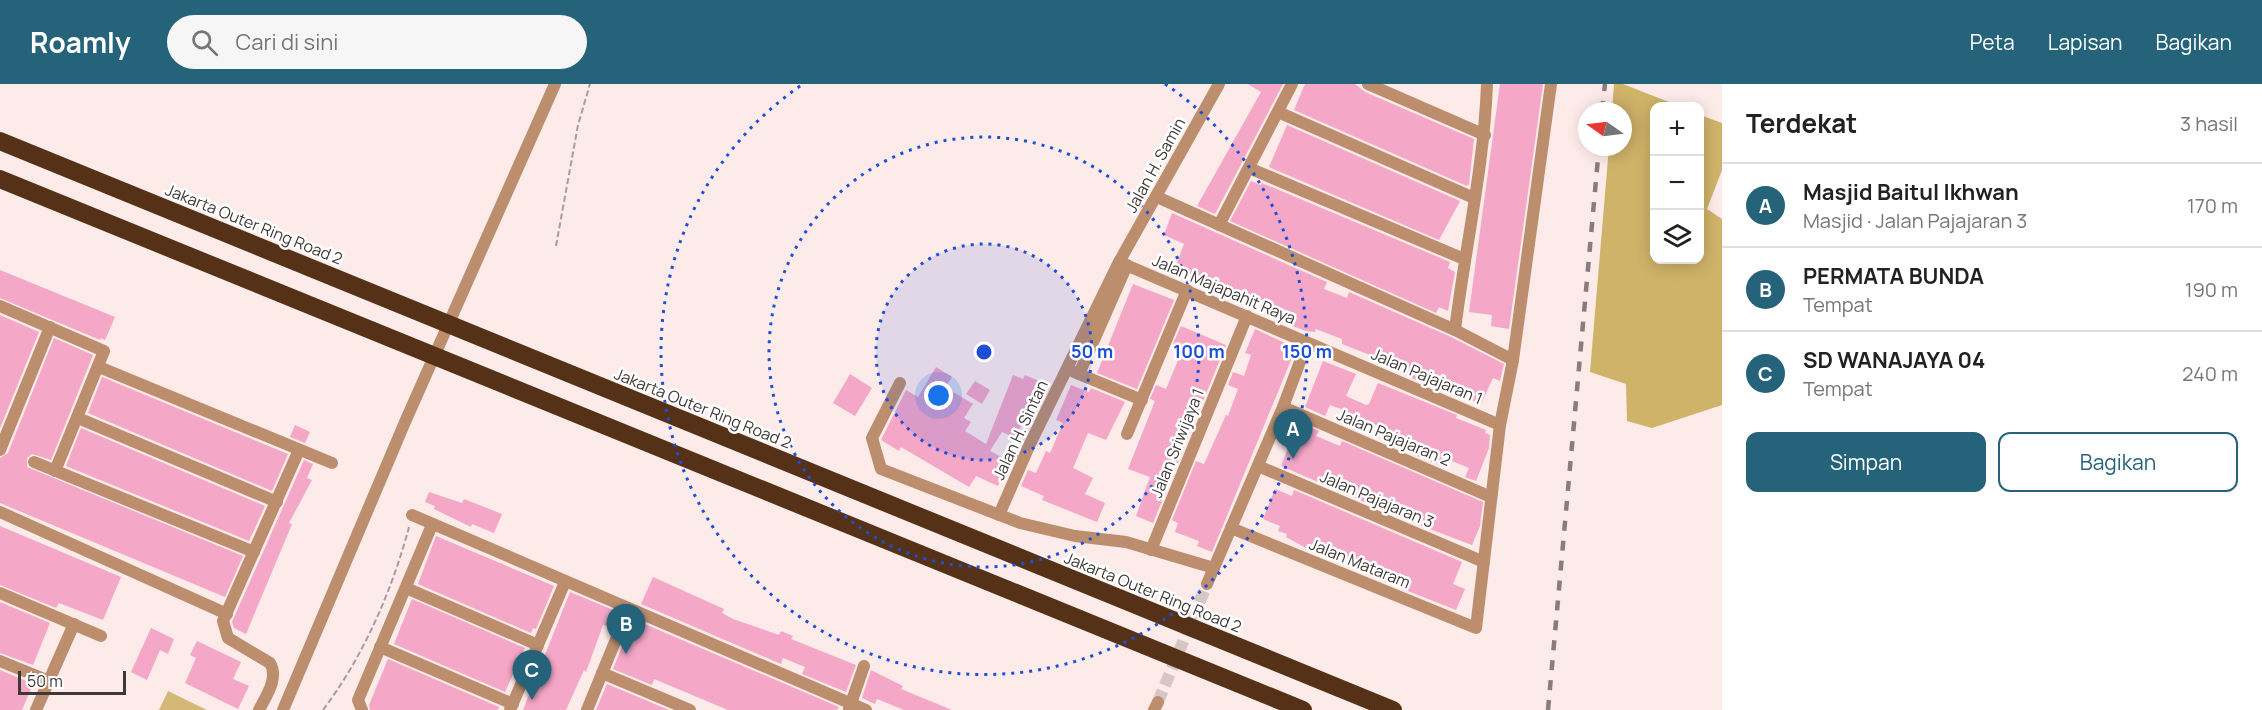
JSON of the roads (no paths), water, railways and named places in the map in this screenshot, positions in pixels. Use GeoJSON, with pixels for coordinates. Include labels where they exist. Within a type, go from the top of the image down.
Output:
{"type":"FeatureCollection","features":[{"type":"Feature","properties":{"kind":"highway","name":"Jakarta Outer Ring Road 2"},"geometry":{"type":"LineString","coordinates":[[0,141],[1393,710]]}},
{"type":"Feature","properties":{"kind":"highway"},"geometry":{"type":"LineString","coordinates":[[0,179],[1303,710]]}},
{"type":"Feature","properties":{"kind":"street"},"geometry":{"type":"LineString","coordinates":[[283,710],[405,422],[482,253],[555,84]]}},
{"type":"Feature","properties":{"kind":"street","name":"Jalan H. Samin"},"geometry":{"type":"LineString","coordinates":[[1073,372],[1156,197],[1218,84]]}},
{"type":"Feature","properties":{"kind":"street"},"geometry":{"type":"LineString","coordinates":[[1220,225],[1292,84]]}},
{"type":"Feature","properties":{"kind":"street"},"geometry":{"type":"LineString","coordinates":[[1368,84],[1485,135]]}},
{"type":"Feature","properties":{"kind":"street"},"geometry":{"type":"LineString","coordinates":[[1455,330],[1464,259],[1485,135],[1487,84]]}},
{"type":"Feature","properties":{"kind":"street"},"geometry":{"type":"LineString","coordinates":[[1484,562],[1500,425],[1513,360],[1551,84]]}},
{"type":"Feature","properties":{"kind":"street"},"geometry":{"type":"LineString","coordinates":[[1278,112],[1474,198]]}},
{"type":"Feature","properties":{"kind":"street"},"geometry":{"type":"LineString","coordinates":[[1249,168],[1464,259]]}},
{"type":"Feature","properties":{"kind":"street"},"geometry":{"type":"LineString","coordinates":[[1156,197],[1455,330],[1513,360]]}},
{"type":"Feature","properties":{"kind":"street","name":"Jalan Majapahit Raya"},"geometry":{"type":"LineString","coordinates":[[1123,264],[1307,343],[1283,407],[1207,584]]}},
{"type":"Feature","properties":{"kind":"street"},"geometry":{"type":"LineString","coordinates":[[1127,434],[1187,290]]}},
{"type":"Feature","properties":{"kind":"street"},"geometry":{"type":"LineString","coordinates":[[0,306],[103,349],[99,367],[55,471]]}},
{"type":"Feature","properties":{"kind":"street","name":"Jalan Sriwijaya 1"},"geometry":{"type":"LineString","coordinates":[[1151,550],[1247,316]]}},
{"type":"Feature","properties":{"kind":"street"},"geometry":{"type":"LineString","coordinates":[[0,450],[50,327]]}},
{"type":"Feature","properties":{"kind":"street","name":"Jalan Pajajaran 1"},"geometry":{"type":"LineString","coordinates":[[1307,343],[1500,425]]}},
{"type":"Feature","properties":{"kind":"street"},"geometry":{"type":"LineString","coordinates":[[99,367],[332,463]]}},
{"type":"Feature","properties":{"kind":"street"},"geometry":{"type":"LineString","coordinates":[[1073,372],[1142,400]]}},
{"type":"Feature","properties":{"kind":"street","name":"Jalan H. Sintan"},"geometry":{"type":"LineString","coordinates":[[999,515],[1030,444],[1073,372]]}},
{"type":"Feature","properties":{"kind":"street"},"geometry":{"type":"LineString","coordinates":[[900,383],[872,438],[881,469],[999,515],[1076,536],[1126,542],[1214,568]]}},
{"type":"Feature","properties":{"kind":"street","name":"Jalan Pajajaran 2"},"geometry":{"type":"LineString","coordinates":[[1283,407],[1491,497]]}},
{"type":"Feature","properties":{"kind":"street"},"geometry":{"type":"LineString","coordinates":[[78,418],[277,502]]}},
{"type":"Feature","properties":{"kind":"street"},"geometry":{"type":"LineString","coordinates":[[259,710],[274,677],[274,669],[270,663],[228,638],[223,626],[299,450]]}},
{"type":"Feature","properties":{"kind":"street"},"geometry":{"type":"LineString","coordinates":[[34,462],[254,552]]}},
{"type":"Feature","properties":{"kind":"street","name":"Jalan Pajajaran 3"},"geometry":{"type":"LineString","coordinates":[[1258,466],[1484,562]]}},
{"type":"Feature","properties":{"kind":"street"},"geometry":{"type":"LineString","coordinates":[[0,512],[227,614]]}},
{"type":"Feature","properties":{"kind":"street"},"geometry":{"type":"LineString","coordinates":[[412,515],[850,707],[866,710]]}},
{"type":"Feature","properties":{"kind":"street"},"geometry":{"type":"LineString","coordinates":[[362,710],[358,700],[432,525]]}},
{"type":"Feature","properties":{"kind":"street","name":"Jalan Mataram"},"geometry":{"type":"LineString","coordinates":[[1231,528],[1476,628],[1484,562]]}},
{"type":"Feature","properties":{"kind":"street"},"geometry":{"type":"LineString","coordinates":[[380,647],[512,707],[565,582]]}},
{"type":"Feature","properties":{"kind":"street"},"geometry":{"type":"LineString","coordinates":[[406,588],[538,645]]}},
{"type":"Feature","properties":{"kind":"street"},"geometry":{"type":"LineString","coordinates":[[0,592],[100,636]]}},
{"type":"Feature","properties":{"kind":"street"},"geometry":{"type":"LineString","coordinates":[[587,710],[628,610]]}},
{"type":"Feature","properties":{"kind":"street"},"geometry":{"type":"LineString","coordinates":[[36,710],[74,624]]}},
{"type":"Feature","properties":{"kind":"street"},"geometry":{"type":"LineString","coordinates":[[0,661],[49,681]]}},
{"type":"Feature","properties":{"kind":"street"},"geometry":{"type":"LineString","coordinates":[[850,707],[864,666]]}},
{"type":"Feature","properties":{"kind":"street"},"geometry":{"type":"LineString","coordinates":[[602,673],[660,704],[690,710]]}},
{"type":"Feature","properties":{"kind":"tunnel"},"geometry":{"type":"LineString","coordinates":[[1158,702],[1207,584]]}},
{"type":"Feature","properties":{"kind":"railway"},"geometry":{"type":"LineString","coordinates":[[1603,102],[1605,84]]}},
{"type":"Feature","properties":{"kind":"railway"},"geometry":{"type":"LineString","coordinates":[[1548,710],[1598,156]]}},
{"type":"Feature","properties":{"kind":"place","name":"Masjid Baitul Ikhwan"},"geometry":{"type":"Point","coordinates":[1293,459]}},
{"type":"Feature","properties":{"kind":"place","name":"PERMATA BUNDA"},"geometry":{"type":"Point","coordinates":[626,654]}},
{"type":"Feature","properties":{"kind":"place","name":"SD WANAJAYA 04"},"geometry":{"type":"Point","coordinates":[532,700]}}]}
